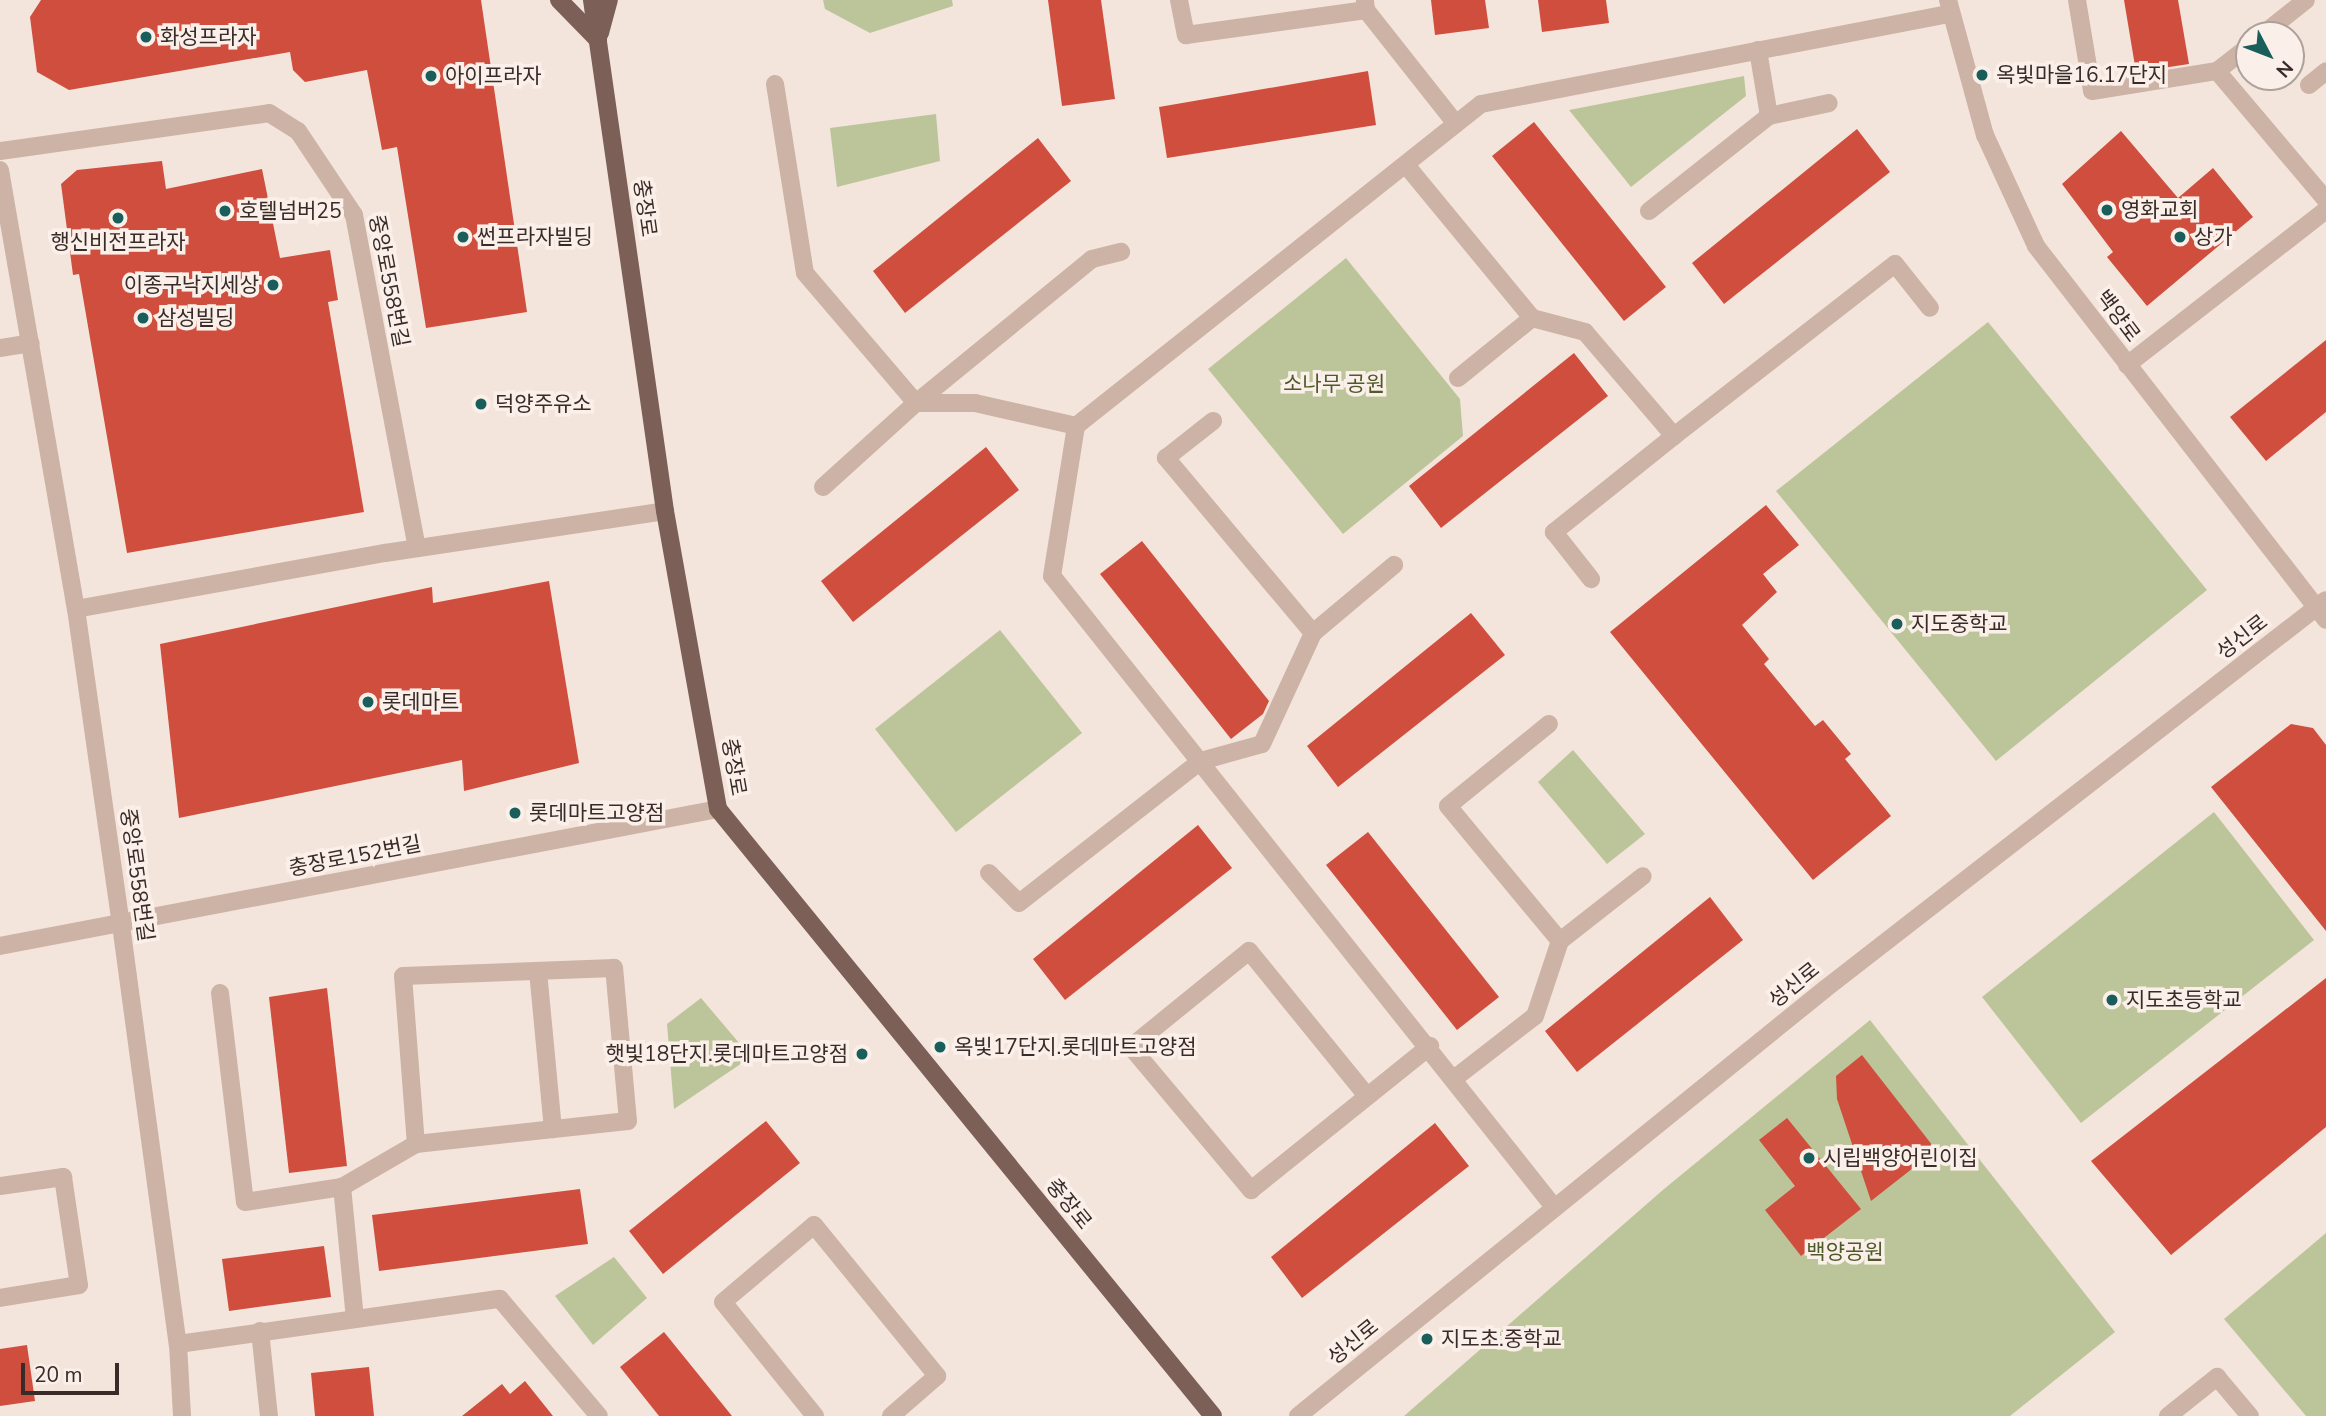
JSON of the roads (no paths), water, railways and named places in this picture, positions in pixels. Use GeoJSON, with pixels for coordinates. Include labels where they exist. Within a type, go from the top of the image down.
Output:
{"type":"FeatureCollection","features":[{"type":"Feature","properties":{"kind":"main road"},"geometry":{"type":"LineString","coordinates":[[559,0],[598,40]]}},
{"type":"Feature","properties":{"kind":"main road","name":"충장로"},"geometry":{"type":"LineString","coordinates":[[592,0],[665,511],[718,809],[1213,1416]]}},
{"type":"Feature","properties":{"kind":"main road"},"geometry":{"type":"LineString","coordinates":[[598,40],[609,0]]}},
{"type":"Feature","properties":{"kind":"street"},"geometry":{"type":"LineString","coordinates":[[1180,0],[1186,34],[1365,5],[1456,124]]}},
{"type":"Feature","properties":{"kind":"street"},"geometry":{"type":"LineString","coordinates":[[2077,0],[2092,91],[2217,71],[2235,57]]}},
{"type":"Feature","properties":{"kind":"street"},"geometry":{"type":"LineString","coordinates":[[2280,21],[2306,0]]}},
{"type":"Feature","properties":{"kind":"street"},"geometry":{"type":"LineString","coordinates":[[1554,1207],[1430,1046],[1052,576],[1076,426],[1481,104],[1758,50],[1949,7]]}},
{"type":"Feature","properties":{"kind":"street","name":"백양로"},"geometry":{"type":"LineString","coordinates":[[1949,7],[1985,135],[2036,246],[2127,365],[2323,609]]}},
{"type":"Feature","properties":{"kind":"street"},"geometry":{"type":"LineString","coordinates":[[1758,50],[1769,116]]}},
{"type":"Feature","properties":{"kind":"street"},"geometry":{"type":"LineString","coordinates":[[2217,71],[2326,200]]}},
{"type":"Feature","properties":{"kind":"street"},"geometry":{"type":"LineString","coordinates":[[2309,85],[2326,71]]}},
{"type":"Feature","properties":{"kind":"street"},"geometry":{"type":"LineString","coordinates":[[775,84],[804,273],[916,402],[975,403],[1076,426]]}},
{"type":"Feature","properties":{"kind":"street"},"geometry":{"type":"LineString","coordinates":[[1649,211],[1769,116],[1829,103]]}},
{"type":"Feature","properties":{"kind":"street","name":"중앙로558번길"},"geometry":{"type":"LineString","coordinates":[[0,151],[269,113],[298,131],[354,215],[417,548]]}},
{"type":"Feature","properties":{"kind":"street"},"geometry":{"type":"LineString","coordinates":[[1406,164],[1532,318],[1585,332],[1674,436]]}},
{"type":"Feature","properties":{"kind":"street","name":"중앙로558번길"},"geometry":{"type":"LineString","coordinates":[[0,170],[76,609],[178,1344],[182,1416]]}},
{"type":"Feature","properties":{"kind":"street"},"geometry":{"type":"LineString","coordinates":[[2127,365],[2326,210]]}},
{"type":"Feature","properties":{"kind":"street"},"geometry":{"type":"LineString","coordinates":[[823,487],[916,402],[1092,259],[1121,252]]}},
{"type":"Feature","properties":{"kind":"street"},"geometry":{"type":"LineString","coordinates":[[1591,579],[1554,532],[1674,436],[1895,264],[1930,308]]}},
{"type":"Feature","properties":{"kind":"street"},"geometry":{"type":"LineString","coordinates":[[1458,378],[1532,318]]}},
{"type":"Feature","properties":{"kind":"street"},"geometry":{"type":"LineString","coordinates":[[0,348],[31,343]]}},
{"type":"Feature","properties":{"kind":"street"},"geometry":{"type":"LineString","coordinates":[[1213,421],[1166,458],[1313,632]]}},
{"type":"Feature","properties":{"kind":"street"},"geometry":{"type":"LineString","coordinates":[[76,609],[417,548],[665,511]]}},
{"type":"Feature","properties":{"kind":"street"},"geometry":{"type":"LineString","coordinates":[[989,873],[1019,903],[1201,761],[1262,744],[1313,632],[1394,565]]}},
{"type":"Feature","properties":{"kind":"street","name":"성신로"},"geometry":{"type":"LineString","coordinates":[[1298,1416],[1881,944],[2323,609]]}},
{"type":"Feature","properties":{"kind":"street"},"geometry":{"type":"LineString","coordinates":[[1549,724],[1448,806],[1560,941]]}},
{"type":"Feature","properties":{"kind":"street","name":"충장로152번길"},"geometry":{"type":"LineString","coordinates":[[0,946],[718,809]]}},
{"type":"Feature","properties":{"kind":"street"},"geometry":{"type":"LineString","coordinates":[[1455,1078],[1535,1016],[1560,941],[1643,876]]}},
{"type":"Feature","properties":{"kind":"street"},"geometry":{"type":"LineString","coordinates":[[1367,1096],[1249,951],[1131,1048],[1251,1190],[1430,1046]]}},
{"type":"Feature","properties":{"kind":"street"},"geometry":{"type":"LineString","coordinates":[[220,993],[245,1202],[342,1187],[416,1144],[628,1121],[614,968],[403,976],[416,1144]]}},
{"type":"Feature","properties":{"kind":"street"},"geometry":{"type":"LineString","coordinates":[[538,971],[553,1129]]}},
{"type":"Feature","properties":{"kind":"street"},"geometry":{"type":"LineString","coordinates":[[0,1186],[63,1177],[79,1286],[0,1298]]}},
{"type":"Feature","properties":{"kind":"street"},"geometry":{"type":"LineString","coordinates":[[342,1187],[355,1319]]}},
{"type":"Feature","properties":{"kind":"street"},"geometry":{"type":"LineString","coordinates":[[815,1416],[723,1302],[814,1225],[937,1376],[891,1416]]}},
{"type":"Feature","properties":{"kind":"street"},"geometry":{"type":"LineString","coordinates":[[178,1344],[500,1299],[599,1416]]}},
{"type":"Feature","properties":{"kind":"street"},"geometry":{"type":"LineString","coordinates":[[260,1331],[269,1416]]}},
{"type":"Feature","properties":{"kind":"street"},"geometry":{"type":"LineString","coordinates":[[2168,1416],[2217,1377],[2250,1416]]}},
{"type":"Feature","properties":{"kind":"place","name":"화성프라자"},"geometry":{"type":"Point","coordinates":[146,37]}},
{"type":"Feature","properties":{"kind":"place","name":"옥빛마을16.17단지"},"geometry":{"type":"Point","coordinates":[1982,75]}},
{"type":"Feature","properties":{"kind":"place","name":"아이프라자"},"geometry":{"type":"Point","coordinates":[431,76]}},
{"type":"Feature","properties":{"kind":"place","name":"영화교회"},"geometry":{"type":"Point","coordinates":[2107,210]}},
{"type":"Feature","properties":{"kind":"place","name":"호텔넘버25"},"geometry":{"type":"Point","coordinates":[225,211]}},
{"type":"Feature","properties":{"kind":"place","name":"행신비전프라자"},"geometry":{"type":"Point","coordinates":[118,218]}},
{"type":"Feature","properties":{"kind":"place","name":"썬프라자빌딩"},"geometry":{"type":"Point","coordinates":[463,237]}},
{"type":"Feature","properties":{"kind":"place","name":"상가"},"geometry":{"type":"Point","coordinates":[2180,237]}},
{"type":"Feature","properties":{"kind":"place","name":"이종구낙지세상"},"geometry":{"type":"Point","coordinates":[273,285]}},
{"type":"Feature","properties":{"kind":"place","name":"삼성빌딩"},"geometry":{"type":"Point","coordinates":[143,318]}},
{"type":"Feature","properties":{"kind":"place","name":"덕양주유소"},"geometry":{"type":"Point","coordinates":[481,404]}},
{"type":"Feature","properties":{"kind":"place","name":"지도중학교"},"geometry":{"type":"Point","coordinates":[1897,624]}},
{"type":"Feature","properties":{"kind":"place","name":"롯데마트"},"geometry":{"type":"Point","coordinates":[368,702]}},
{"type":"Feature","properties":{"kind":"place","name":"롯데마트고양점"},"geometry":{"type":"Point","coordinates":[515,813]}},
{"type":"Feature","properties":{"kind":"place","name":"지도초등학교"},"geometry":{"type":"Point","coordinates":[2112,1000]}},
{"type":"Feature","properties":{"kind":"place","name":"옥빛17단지.롯데마트고양점"},"geometry":{"type":"Point","coordinates":[940,1047]}},
{"type":"Feature","properties":{"kind":"place","name":"햇빛18단지.롯데마트고양점"},"geometry":{"type":"Point","coordinates":[862,1054]}},
{"type":"Feature","properties":{"kind":"place","name":"시립백양어린이집"},"geometry":{"type":"Point","coordinates":[1809,1158]}},
{"type":"Feature","properties":{"kind":"place","name":"지도초.중학교"},"geometry":{"type":"Point","coordinates":[1427,1339]}},
{"type":"Feature","properties":{"kind":"park label","name":"소나무 공원"},"geometry":{"type":"Point","coordinates":[1334,384]}},
{"type":"Feature","properties":{"kind":"park label","name":"백양공원"},"geometry":{"type":"Point","coordinates":[1845,1252]}}]}
